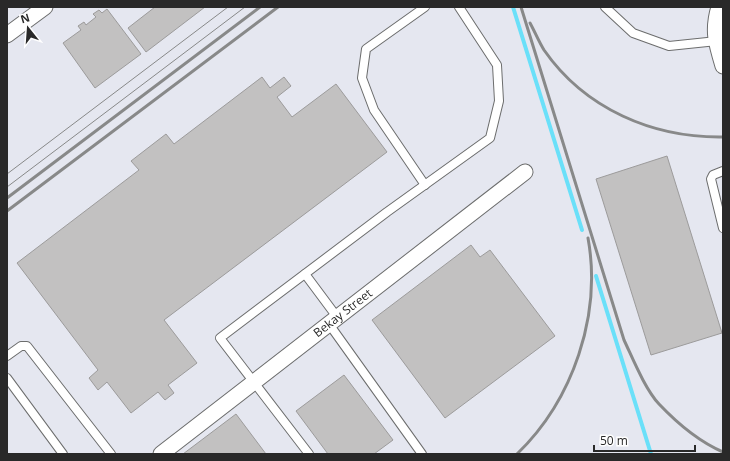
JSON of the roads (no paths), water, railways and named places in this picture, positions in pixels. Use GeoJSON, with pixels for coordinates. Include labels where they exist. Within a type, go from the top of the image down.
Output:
{"type":"FeatureCollection","features":[{"type":"Feature","properties":{"kind":"street"},"geometry":{"type":"LineString","coordinates":[[7,36],[45,7]]}},
{"type":"Feature","properties":{"kind":"street"},"geometry":{"type":"LineString","coordinates":[[719,7],[715,22],[717,40],[723,66]]}},
{"type":"Feature","properties":{"kind":"street","name":"Bekay Street"},"geometry":{"type":"LineString","coordinates":[[161,454],[524,172]]}},
{"type":"Feature","properties":{"kind":"lane"},"geometry":{"type":"LineString","coordinates":[[425,7],[366,48],[362,78],[374,110],[425,185]]}},
{"type":"Feature","properties":{"kind":"lane"},"geometry":{"type":"LineString","coordinates":[[309,454],[220,338],[490,138],[499,101],[497,65],[471,23],[459,7]]}},
{"type":"Feature","properties":{"kind":"lane"},"geometry":{"type":"LineString","coordinates":[[606,7],[633,33],[669,46],[717,40]]}},
{"type":"Feature","properties":{"kind":"lane"},"geometry":{"type":"LineString","coordinates":[[723,171],[713,175],[711,179],[723,228]]}},
{"type":"Feature","properties":{"kind":"lane"},"geometry":{"type":"LineString","coordinates":[[305,274],[333,320],[422,454]]}},
{"type":"Feature","properties":{"kind":"lane"},"geometry":{"type":"LineString","coordinates":[[7,356],[21,346],[27,346],[111,454]]}},
{"type":"Feature","properties":{"kind":"lane"},"geometry":{"type":"LineString","coordinates":[[7,378],[63,454]]}},
{"type":"Feature","properties":{"kind":"waterway"},"geometry":{"type":"LineString","coordinates":[[513,7],[582,230]]}},
{"type":"Feature","properties":{"kind":"waterway"},"geometry":{"type":"LineString","coordinates":[[596,276],[651,454]]}},
{"type":"Feature","properties":{"kind":"tram line"},"geometry":{"type":"LineString","coordinates":[[7,174],[228,7]]}},
{"type":"Feature","properties":{"kind":"tram line"},"geometry":{"type":"LineString","coordinates":[[7,187],[245,7]]}},
{"type":"Feature","properties":{"kind":"railway"},"geometry":{"type":"LineString","coordinates":[[7,198],[260,7]]}},
{"type":"Feature","properties":{"kind":"railway"},"geometry":{"type":"LineString","coordinates":[[7,211],[278,7]]}},
{"type":"Feature","properties":{"kind":"railway"},"geometry":{"type":"LineString","coordinates":[[521,7],[624,340],[635,365],[654,398],[673,418],[706,443],[723,452]]}},
{"type":"Feature","properties":{"kind":"railway"},"geometry":{"type":"LineString","coordinates":[[530,23],[544,50],[561,71],[579,89],[600,104],[623,116],[646,125],[671,132],[697,136],[723,137]]}},
{"type":"Feature","properties":{"kind":"railway"},"geometry":{"type":"LineString","coordinates":[[517,454],[537,432],[554,408],[568,382],[579,355],[591,297],[591,267],[588,238]]}}]}
